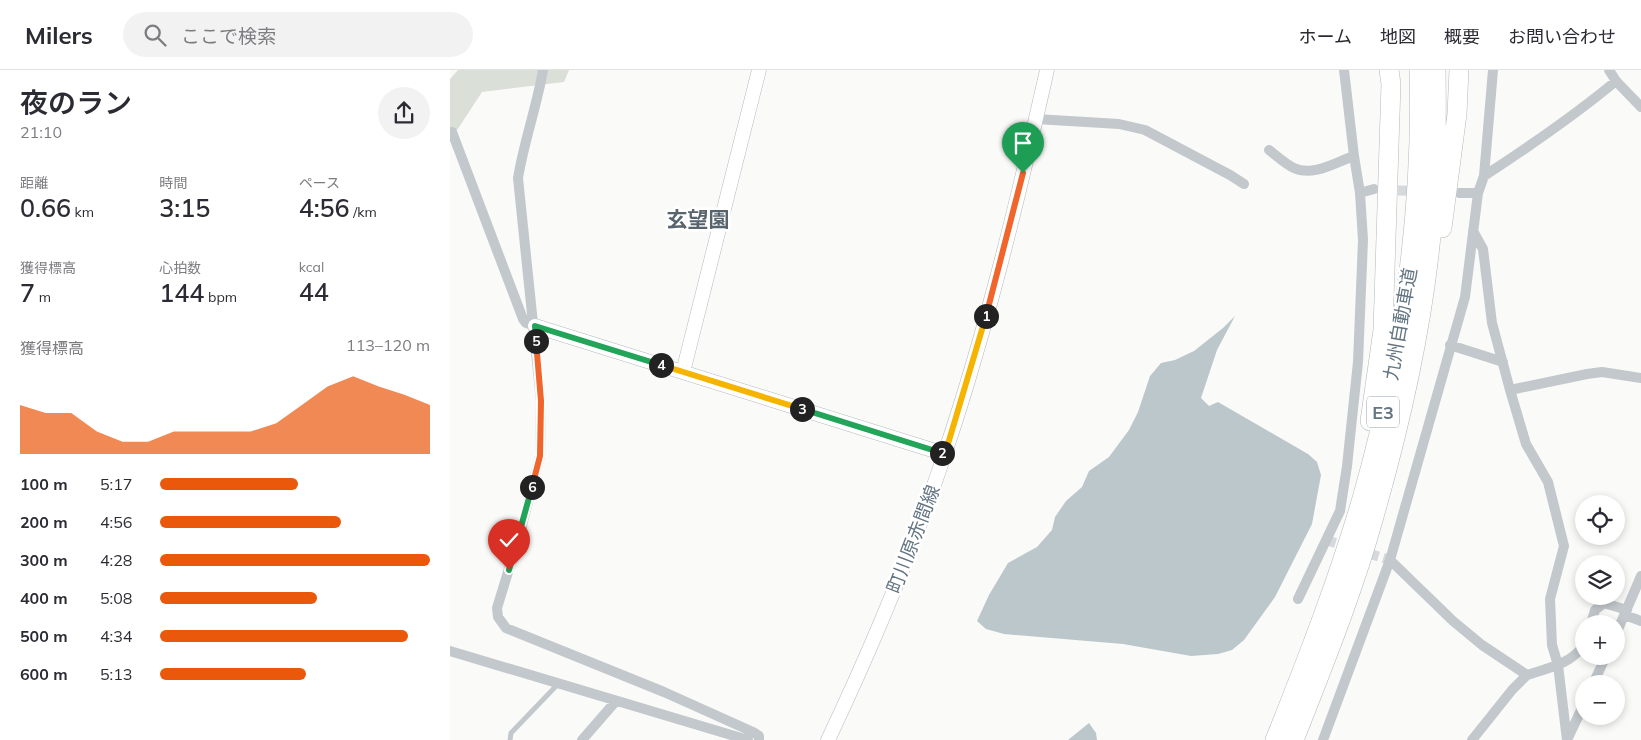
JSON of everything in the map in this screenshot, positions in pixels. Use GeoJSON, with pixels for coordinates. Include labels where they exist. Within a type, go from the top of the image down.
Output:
{"type":"FeatureCollection","features":[{"type":"Feature","properties":{"kind":"highway"},"geometry":{"type":"LineString","coordinates":[[1337,576],[1366,445],[1383,330],[1388,221],[1391,84],[1389,70]]}},
{"type":"Feature","properties":{"kind":"highway","name":"九州自動車道"},"geometry":{"type":"LineString","coordinates":[[1275,740],[1337,576],[1363,495],[1392,376],[1403,319],[1411,257],[1417,182],[1420,105],[1419,70]]}},
{"type":"Feature","properties":{"kind":"highway","name":"九州自動車道"},"geometry":{"type":"LineString","coordinates":[[1294,740],[1352,585],[1375,514],[1408,383],[1429,254],[1437,106],[1436,70]]}},
{"type":"Feature","properties":{"kind":"highway"},"geometry":{"type":"LineString","coordinates":[[1421,307],[1438,257],[1457,114],[1459,70]]}},
{"type":"Feature","properties":{"kind":"street"},"geometry":{"type":"LineString","coordinates":[[543,70],[539,94],[518,178],[535,326],[541,401],[540,456],[497,608],[498,617],[506,628],[664,692],[753,732],[759,736],[759,740]]}},
{"type":"Feature","properties":{"kind":"street"},"geometry":{"type":"LineString","coordinates":[[683,372],[759,70]]}},
{"type":"Feature","properties":{"kind":"street","name":"町川原赤間線"},"geometry":{"type":"LineString","coordinates":[[828,740],[877,632],[906,561],[945,454],[988,311],[1047,70]]}},
{"type":"Feature","properties":{"kind":"street"},"geometry":{"type":"LineString","coordinates":[[1298,599],[1340,511],[1347,466],[1360,327],[1363,240],[1360,193],[1344,70]]}},
{"type":"Feature","properties":{"kind":"street"},"geometry":{"type":"LineString","coordinates":[[1323,740],[1390,560],[1465,297],[1478,193],[1484,176],[1493,70]]}},
{"type":"Feature","properties":{"kind":"street"},"geometry":{"type":"LineString","coordinates":[[1609,70],[1616,81],[1641,107]]}},
{"type":"Feature","properties":{"kind":"street"},"geometry":{"type":"LineString","coordinates":[[1484,176],[1532,145],[1616,81]]}},
{"type":"Feature","properties":{"kind":"street"},"geometry":{"type":"LineString","coordinates":[[1036,119],[1119,124],[1145,130],[1244,184]]}},
{"type":"Feature","properties":{"kind":"street"},"geometry":{"type":"LineString","coordinates":[[452,132],[526,322],[945,454]]}},
{"type":"Feature","properties":{"kind":"street"},"geometry":{"type":"LineString","coordinates":[[1268,150],[1294,168],[1304,172],[1354,156]]}},
{"type":"Feature","properties":{"kind":"street"},"geometry":{"type":"LineString","coordinates":[[1360,193],[1374,189]]}},
{"type":"Feature","properties":{"kind":"street"},"geometry":{"type":"LineString","coordinates":[[1458,193],[1478,193]]}},
{"type":"Feature","properties":{"kind":"street"},"geometry":{"type":"LineString","coordinates":[[1473,231],[1483,249],[1492,324],[1510,390],[1526,444],[1548,482],[1564,546],[1550,600],[1552,645],[1558,664],[1567,740]]}},
{"type":"Feature","properties":{"kind":"street"},"geometry":{"type":"LineString","coordinates":[[1450,345],[1503,362]]}},
{"type":"Feature","properties":{"kind":"street"},"geometry":{"type":"LineString","coordinates":[[1510,390],[1602,372],[1641,378]]}},
{"type":"Feature","properties":{"kind":"street"},"geometry":{"type":"LineString","coordinates":[[1390,560],[1453,621],[1482,645],[1527,675]]}},
{"type":"Feature","properties":{"kind":"street"},"geometry":{"type":"LineString","coordinates":[[1626,613],[1641,576]]}},
{"type":"Feature","properties":{"kind":"street"},"geometry":{"type":"LineString","coordinates":[[1594,615],[1595,610],[1604,604],[1641,621]]}},
{"type":"Feature","properties":{"kind":"street"},"geometry":{"type":"LineString","coordinates":[[450,651],[748,740]]}},
{"type":"Feature","properties":{"kind":"street"},"geometry":{"type":"LineString","coordinates":[[1472,740],[1512,690],[1527,675],[1575,656]]}},
{"type":"Feature","properties":{"kind":"street"},"geometry":{"type":"LineString","coordinates":[[582,740],[616,701]]}},
{"type":"Feature","properties":{"kind":"street"},"geometry":{"type":"LineString","coordinates":[[1567,740],[1575,723]]}},
{"type":"Feature","properties":{"kind":"lane"},"geometry":{"type":"LineString","coordinates":[[510,740],[511,733],[559,683]]}},
{"type":"Feature","properties":{"kind":"shaded area"},"geometry":{"type":"Polygon","coordinates":[[[458,70],[569,70],[564,82],[482,92],[450,141],[450,79],[458,70]]]}},
{"type":"Feature","properties":{"kind":"shaded area"},"geometry":{"type":"Polygon","coordinates":[[[1235,316],[1217,350],[1201,398],[1209,406],[1218,402],[1308,454],[1317,462],[1321,475],[1312,524],[1275,597],[1244,640],[1232,650],[1218,654],[1191,656],[1123,644],[1004,634],[986,629],[977,621],[989,595],[1008,563],[1037,547],[1052,530],[1055,517],[1066,501],[1082,487],[1089,471],[1109,457],[1129,430],[1138,412],[1150,376],[1161,363],[1175,360],[1194,351],[1235,316]]]}},
{"type":"Feature","properties":{"kind":"shaded area"},"geometry":{"type":"Polygon","coordinates":[[[1089,723],[1096,733],[1097,740],[1068,740],[1089,723]]]}},
{"type":"Feature","properties":{"kind":"tunnel"},"geometry":{"type":"LineString","coordinates":[[1383,190],[1421,191]]}},
{"type":"Feature","properties":{"kind":"tunnel"},"geometry":{"type":"LineString","coordinates":[[1326,540],[1390,560]]}},
{"type":"Feature","properties":{"kind":"district","name":"玄望園"},"geometry":{"type":"Point","coordinates":[698,219]}},
{"type":"Feature","properties":{"kind":"route"},"geometry":{"type":"LineString","coordinates":[[509,570],[540,456],[541,401],[535,326],[945,454],[988,311],[1023,173]]}}]}
